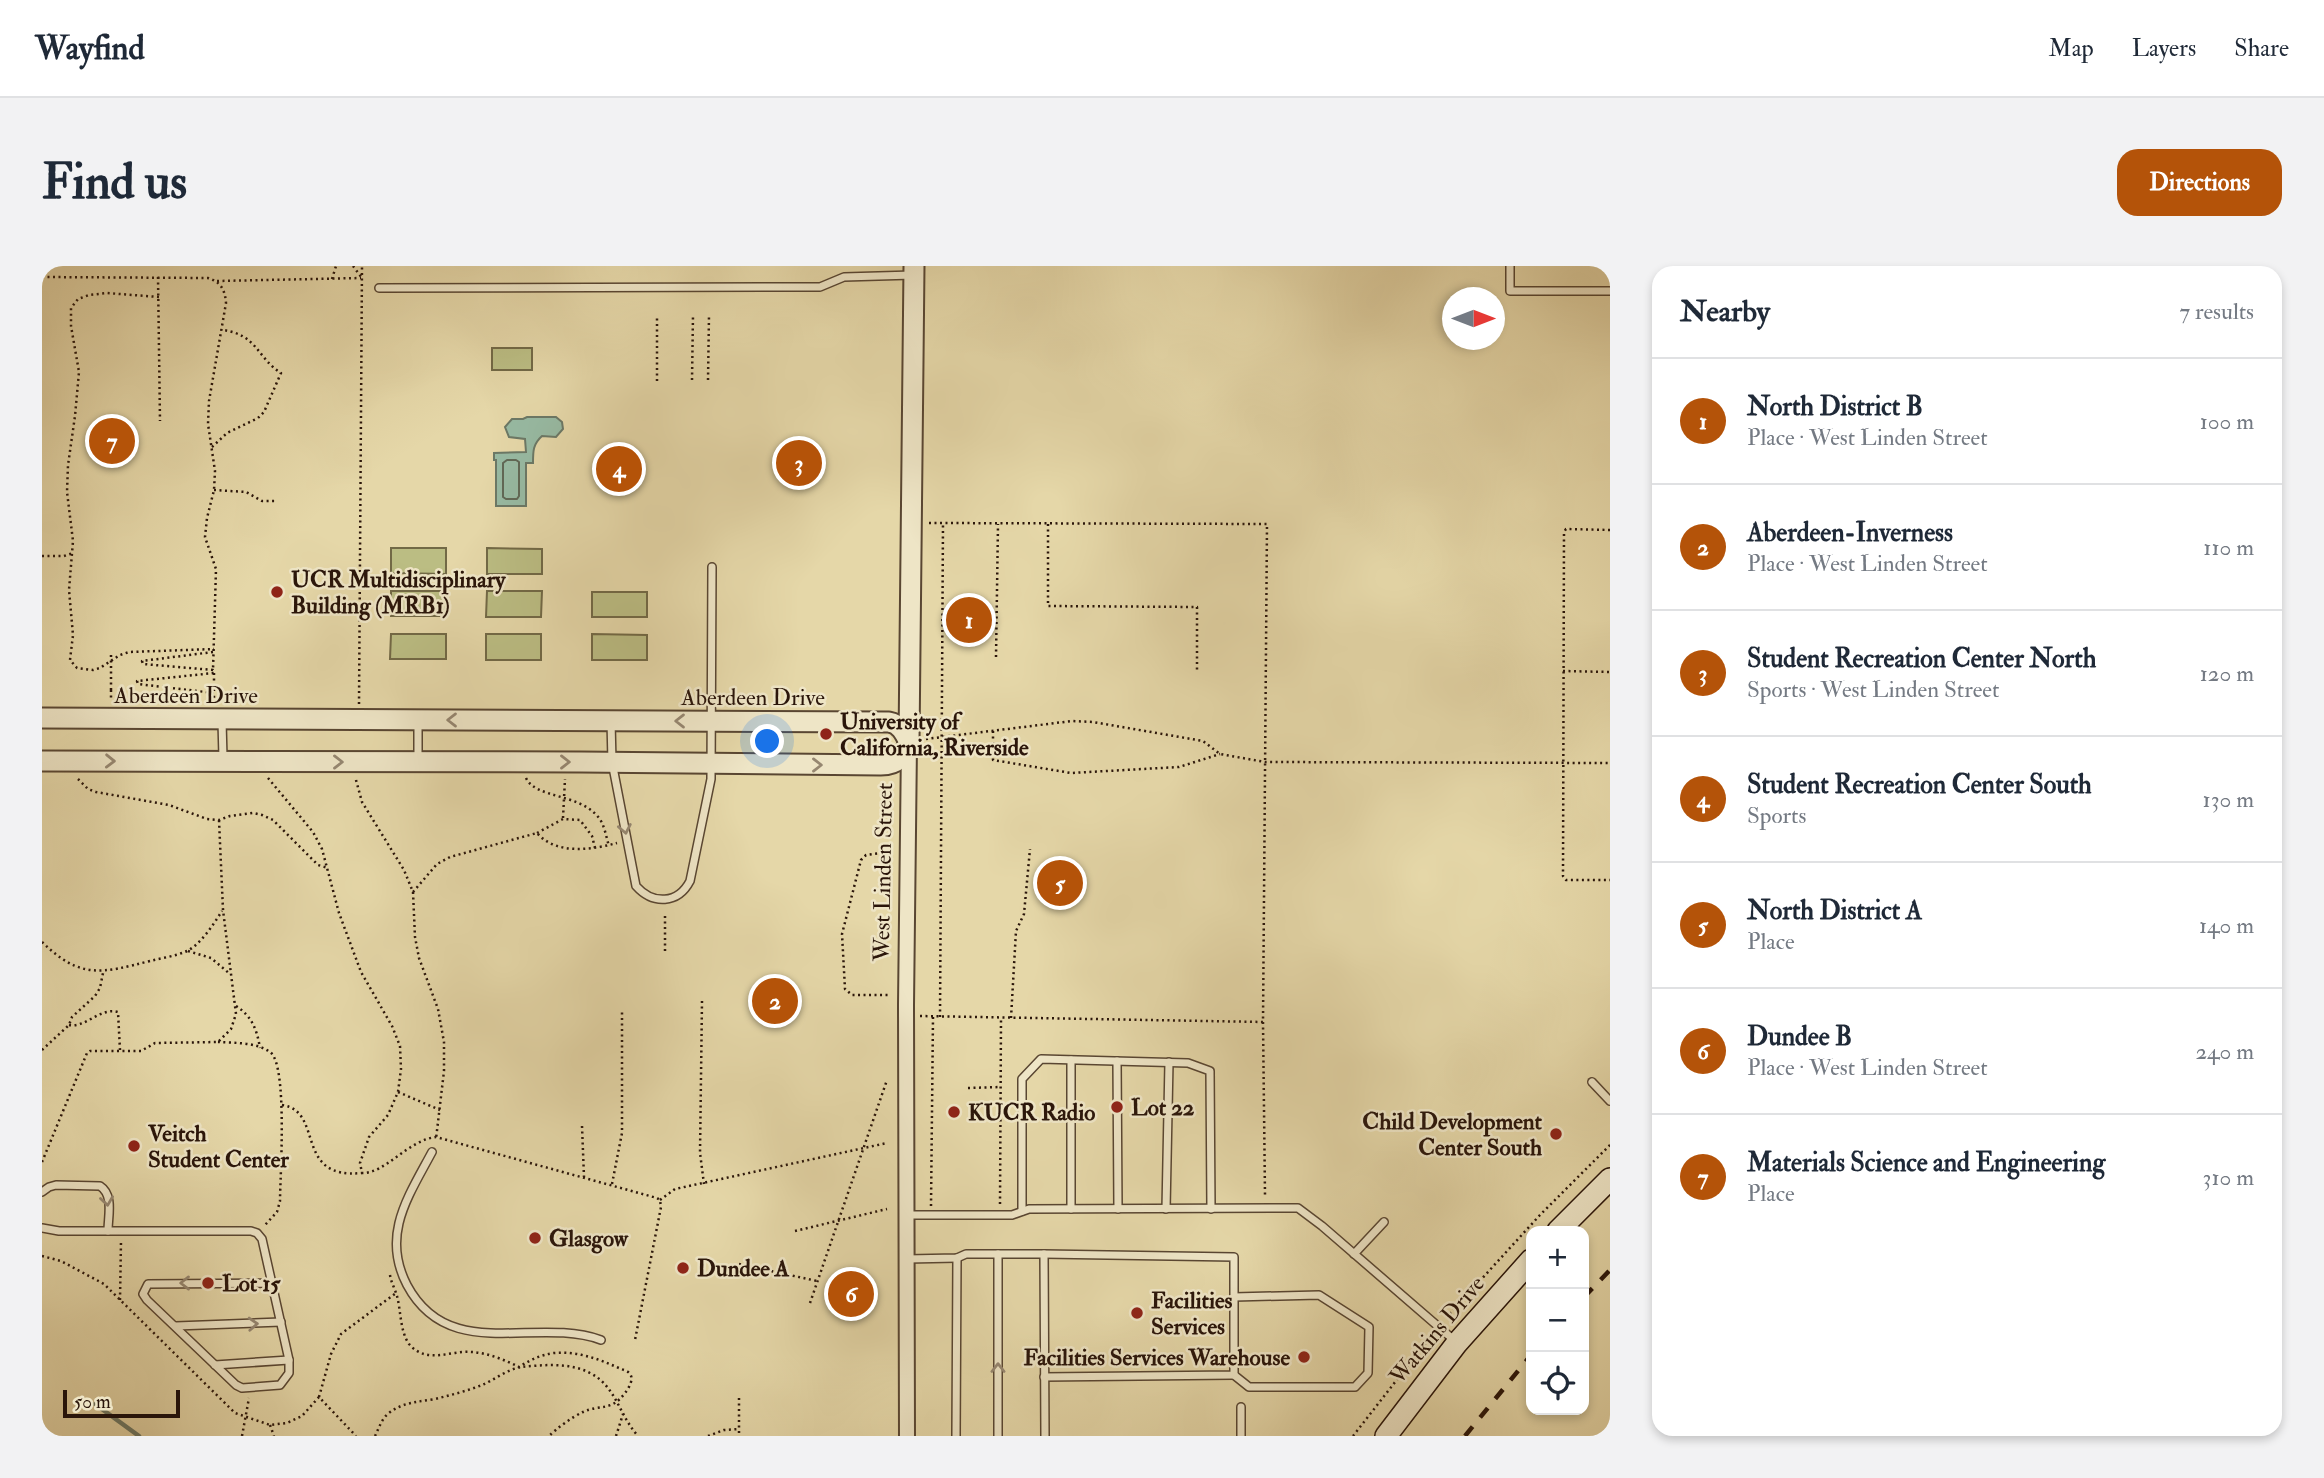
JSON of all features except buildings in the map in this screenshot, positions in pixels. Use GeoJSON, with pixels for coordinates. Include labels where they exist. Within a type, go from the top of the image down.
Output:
{"type":"FeatureCollection","features":[{"type":"Feature","properties":{"kind":"main road"},"geometry":{"type":"LineString","coordinates":[[1563,1226],[1610,1179]]}},
{"type":"Feature","properties":{"kind":"main road","name":"Watkins Drive"},"geometry":{"type":"LineString","coordinates":[[1386,1436],[1457,1343],[1526,1266]]}},
{"type":"Feature","properties":{"kind":"street","name":"West Linden Street"},"geometry":{"type":"LineString","coordinates":[[907,1436],[906,1005],[914,271]]}},
{"type":"Feature","properties":{"kind":"street","name":"Aberdeen Drive"},"geometry":{"type":"LineString","coordinates":[[42,718],[218,712],[359,720],[889,722],[896,723],[909,742]]}},
{"type":"Feature","properties":{"kind":"street"},"geometry":{"type":"LineString","coordinates":[[42,761],[888,765],[903,756],[909,742]]}},
{"type":"Feature","properties":{"kind":"lane"},"geometry":{"type":"LineString","coordinates":[[1510,266],[1510,291],[1610,291]]}},
{"type":"Feature","properties":{"kind":"lane"},"geometry":{"type":"LineString","coordinates":[[379,288],[813,288],[844,277],[914,271]]}},
{"type":"Feature","properties":{"kind":"lane"},"geometry":{"type":"LineString","coordinates":[[611,721],[612,762],[636,886],[643,894],[664,899],[677,897],[685,891],[690,881],[712,779],[712,568]]}},
{"type":"Feature","properties":{"kind":"lane"},"geometry":{"type":"LineString","coordinates":[[218,712],[223,762]]}},
{"type":"Feature","properties":{"kind":"lane"},"geometry":{"type":"LineString","coordinates":[[418,720],[418,763]]}},
{"type":"Feature","properties":{"kind":"lane"},"geometry":{"type":"LineString","coordinates":[[1022,1212],[1022,1079],[1041,1059],[1188,1063],[1210,1071],[1211,1209]]}},
{"type":"Feature","properties":{"kind":"lane"},"geometry":{"type":"LineString","coordinates":[[1071,1060],[1071,1209]]}},
{"type":"Feature","properties":{"kind":"lane"},"geometry":{"type":"LineString","coordinates":[[1116,1061],[1118,1209]]}},
{"type":"Feature","properties":{"kind":"lane"},"geometry":{"type":"LineString","coordinates":[[1166,1209],[1169,1062]]}},
{"type":"Feature","properties":{"kind":"lane"},"geometry":{"type":"LineString","coordinates":[[1592,1082],[1610,1101]]}},
{"type":"Feature","properties":{"kind":"lane"},"geometry":{"type":"LineString","coordinates":[[432,1152],[400,1214],[396,1249],[399,1270],[424,1310],[437,1320],[462,1331],[588,1335],[601,1340]]}},
{"type":"Feature","properties":{"kind":"lane"},"geometry":{"type":"LineString","coordinates":[[42,1192],[56,1185],[104,1188],[109,1198],[108,1231]]}},
{"type":"Feature","properties":{"kind":"lane"},"geometry":{"type":"LineString","coordinates":[[907,1215],[1012,1215],[1029,1209],[1298,1208],[1457,1343]]}},
{"type":"Feature","properties":{"kind":"lane"},"geometry":{"type":"LineString","coordinates":[[1354,1254],[1384,1222]]}},
{"type":"Feature","properties":{"kind":"lane"},"geometry":{"type":"LineString","coordinates":[[42,1228],[59,1231],[257,1233],[262,1239],[281,1322],[289,1373],[280,1385],[242,1388],[147,1300],[144,1294],[148,1284],[272,1283]]}},
{"type":"Feature","properties":{"kind":"lane"},"geometry":{"type":"LineString","coordinates":[[907,1259],[957,1258],[966,1254],[1234,1258],[1234,1375]]}},
{"type":"Feature","properties":{"kind":"lane"},"geometry":{"type":"LineString","coordinates":[[998,1254],[998,1436]]}},
{"type":"Feature","properties":{"kind":"lane"},"geometry":{"type":"LineString","coordinates":[[1044,1254],[1045,1436]]}},
{"type":"Feature","properties":{"kind":"lane"},"geometry":{"type":"LineString","coordinates":[[956,1436],[957,1258]]}},
{"type":"Feature","properties":{"kind":"lane"},"geometry":{"type":"LineString","coordinates":[[1044,1377],[1234,1375],[1249,1387],[1355,1387],[1368,1373],[1369,1327],[1320,1296],[1234,1297]]}},
{"type":"Feature","properties":{"kind":"lane"},"geometry":{"type":"LineString","coordinates":[[176,1326],[281,1322]]}},
{"type":"Feature","properties":{"kind":"lane"},"geometry":{"type":"LineString","coordinates":[[215,1365],[289,1360]]}},
{"type":"Feature","properties":{"kind":"lane"},"geometry":{"type":"LineString","coordinates":[[1241,1407],[1241,1436]]}},
{"type":"Feature","properties":{"kind":"path"},"geometry":{"type":"LineString","coordinates":[[332,279],[336,266]]}},
{"type":"Feature","properties":{"kind":"path"},"geometry":{"type":"LineString","coordinates":[[353,266],[362,278]]}},
{"type":"Feature","properties":{"kind":"path"},"geometry":{"type":"LineString","coordinates":[[359,720],[362,266]]}},
{"type":"Feature","properties":{"kind":"path"},"geometry":{"type":"LineString","coordinates":[[42,277],[208,278],[217,281],[362,278]]}},
{"type":"Feature","properties":{"kind":"path"},"geometry":{"type":"LineString","coordinates":[[159,277],[159,421]]}},
{"type":"Feature","properties":{"kind":"path"},"geometry":{"type":"LineString","coordinates":[[217,281],[225,293],[226,303],[209,401],[208,424],[215,471],[205,537],[216,569],[214,693],[218,712]]}},
{"type":"Feature","properties":{"kind":"path"},"geometry":{"type":"LineString","coordinates":[[159,297],[107,293],[89,295],[78,299],[71,308],[71,326],[79,363],[67,492],[73,553],[69,590],[74,635],[70,660],[77,668],[93,670],[129,652],[214,651]]}},
{"type":"Feature","properties":{"kind":"path"},"geometry":{"type":"LineString","coordinates":[[657,315],[657,380]]}},
{"type":"Feature","properties":{"kind":"path"},"geometry":{"type":"LineString","coordinates":[[692,380],[693,315]]}},
{"type":"Feature","properties":{"kind":"path"},"geometry":{"type":"LineString","coordinates":[[708,380],[709,315]]}},
{"type":"Feature","properties":{"kind":"path"},"geometry":{"type":"LineString","coordinates":[[212,447],[227,433],[258,418],[264,412],[281,373],[269,365],[265,356],[243,335],[222,330]]}},
{"type":"Feature","properties":{"kind":"path"},"geometry":{"type":"LineString","coordinates":[[214,490],[246,492],[262,501],[275,501]]}},
{"type":"Feature","properties":{"kind":"path"},"geometry":{"type":"LineString","coordinates":[[912,523],[1267,524],[1263,1022],[1265,1195]]}},
{"type":"Feature","properties":{"kind":"path"},"geometry":{"type":"LineString","coordinates":[[940,1017],[943,523]]}},
{"type":"Feature","properties":{"kind":"path"},"geometry":{"type":"LineString","coordinates":[[996,657],[998,524]]}},
{"type":"Feature","properties":{"kind":"path"},"geometry":{"type":"LineString","coordinates":[[1048,524],[1048,606],[1197,607],[1197,672]]}},
{"type":"Feature","properties":{"kind":"path"},"geometry":{"type":"LineString","coordinates":[[1610,530],[1566,529],[1564,532],[1562,763],[1563,876],[1566,880],[1610,880]]}},
{"type":"Feature","properties":{"kind":"path"},"geometry":{"type":"LineString","coordinates":[[42,555],[64,556],[73,553]]}},
{"type":"Feature","properties":{"kind":"path"},"geometry":{"type":"LineString","coordinates":[[214,651],[142,660],[143,664],[214,672]]}},
{"type":"Feature","properties":{"kind":"path"},"geometry":{"type":"LineString","coordinates":[[111,652],[111,706]]}},
{"type":"Feature","properties":{"kind":"path"},"geometry":{"type":"LineString","coordinates":[[1563,671],[1610,673]]}},
{"type":"Feature","properties":{"kind":"path"},"geometry":{"type":"LineString","coordinates":[[214,672],[138,681],[138,684],[214,693]]}},
{"type":"Feature","properties":{"kind":"path"},"geometry":{"type":"LineString","coordinates":[[909,742],[1072,721],[1093,722],[1203,741],[1220,754],[1265,762],[1610,763]]}},
{"type":"Feature","properties":{"kind":"path"},"geometry":{"type":"LineString","coordinates":[[993,730],[993,760],[1071,773],[1179,767],[1220,754]]}},
{"type":"Feature","properties":{"kind":"path"},"geometry":{"type":"LineString","coordinates":[[357,762],[356,781],[362,802],[404,870],[414,892],[415,937],[419,958],[438,1009],[444,1042],[436,1137]]}},
{"type":"Feature","properties":{"kind":"path"},"geometry":{"type":"LineString","coordinates":[[75,775],[88,789],[96,792],[169,805],[207,818],[219,820],[253,813],[262,815],[273,820],[318,864],[328,868]]}},
{"type":"Feature","properties":{"kind":"path"},"geometry":{"type":"LineString","coordinates":[[266,775],[313,832],[322,849],[339,913],[361,972],[392,1026],[400,1046],[398,1092],[388,1115],[369,1138],[360,1163],[362,1173]]}},
{"type":"Feature","properties":{"kind":"path"},"geometry":{"type":"LineString","coordinates":[[525,775],[534,789],[581,804],[600,818],[609,846]]}},
{"type":"Feature","properties":{"kind":"path"},"geometry":{"type":"LineString","coordinates":[[563,819],[565,776]]}},
{"type":"Feature","properties":{"kind":"path"},"geometry":{"type":"LineString","coordinates":[[414,892],[437,864],[450,857],[537,833],[563,819],[580,820],[592,836],[595,848]]}},
{"type":"Feature","properties":{"kind":"path"},"geometry":{"type":"LineString","coordinates":[[218,1042],[231,1029],[236,1014],[223,910],[219,820]]}},
{"type":"Feature","properties":{"kind":"path"},"geometry":{"type":"LineString","coordinates":[[537,833],[544,841],[558,848],[595,848],[627,841]]}},
{"type":"Feature","properties":{"kind":"path"},"geometry":{"type":"LineString","coordinates":[[1011,1018],[1016,931],[1024,914],[1030,849]]}},
{"type":"Feature","properties":{"kind":"path"},"geometry":{"type":"LineString","coordinates":[[888,852],[866,855],[861,860],[842,934],[843,968],[845,989],[852,995],[898,996]]}},
{"type":"Feature","properties":{"kind":"path"},"geometry":{"type":"LineString","coordinates":[[188,951],[209,930],[223,910]]}},
{"type":"Feature","properties":{"kind":"path"},"geometry":{"type":"LineString","coordinates":[[665,916],[665,953]]}},
{"type":"Feature","properties":{"kind":"path"},"geometry":{"type":"LineString","coordinates":[[42,942],[60,959],[76,967],[103,972],[188,951],[211,958],[232,975]]}},
{"type":"Feature","properties":{"kind":"path"},"geometry":{"type":"LineString","coordinates":[[42,1050],[95,996],[100,988],[103,972]]}},
{"type":"Feature","properties":{"kind":"path"},"geometry":{"type":"LineString","coordinates":[[702,1001],[700,1153],[705,1184]]}},
{"type":"Feature","properties":{"kind":"path"},"geometry":{"type":"LineString","coordinates":[[236,1006],[245,1011],[257,1030],[260,1048]]}},
{"type":"Feature","properties":{"kind":"path"},"geometry":{"type":"LineString","coordinates":[[612,1184],[622,1133],[622,1009]]}},
{"type":"Feature","properties":{"kind":"path"},"geometry":{"type":"LineString","coordinates":[[69,1025],[76,1026],[106,1011],[118,1012],[120,1051]]}},
{"type":"Feature","properties":{"kind":"path"},"geometry":{"type":"LineString","coordinates":[[916,1016],[1263,1022]]}},
{"type":"Feature","properties":{"kind":"path"},"geometry":{"type":"LineString","coordinates":[[930,1215],[933,1017]]}},
{"type":"Feature","properties":{"kind":"path"},"geometry":{"type":"LineString","coordinates":[[1000,1215],[1002,1018]]}},
{"type":"Feature","properties":{"kind":"path"},"geometry":{"type":"LineString","coordinates":[[42,1162],[90,1051],[141,1051],[155,1043],[218,1042],[247,1044],[260,1048],[272,1053],[277,1062],[282,1105],[280,1201],[277,1212],[257,1233]]}},
{"type":"Feature","properties":{"kind":"path"},"geometry":{"type":"LineString","coordinates":[[810,1303],[887,1080]]}},
{"type":"Feature","properties":{"kind":"path"},"geometry":{"type":"LineString","coordinates":[[968,1088],[1001,1087]]}},
{"type":"Feature","properties":{"kind":"path"},"geometry":{"type":"LineString","coordinates":[[398,1092],[440,1110]]}},
{"type":"Feature","properties":{"kind":"path"},"geometry":{"type":"LineString","coordinates":[[282,1105],[292,1107],[302,1115],[316,1156],[324,1165],[342,1173],[373,1172],[424,1138],[436,1137],[612,1184],[660,1200]]}},
{"type":"Feature","properties":{"kind":"path"},"geometry":{"type":"LineString","coordinates":[[582,1126],[584,1177]]}},
{"type":"Feature","properties":{"kind":"path"},"geometry":{"type":"LineString","coordinates":[[660,1200],[676,1189],[887,1143]]}},
{"type":"Feature","properties":{"kind":"path"},"geometry":{"type":"LineString","coordinates":[[1450,1314],[1540,1215],[1610,1145]]}},
{"type":"Feature","properties":{"kind":"path"},"geometry":{"type":"LineString","coordinates":[[635,1340],[662,1207],[660,1200]]}},
{"type":"Feature","properties":{"kind":"path"},"geometry":{"type":"LineString","coordinates":[[795,1231],[887,1209]]}},
{"type":"Feature","properties":{"kind":"path"},"geometry":{"type":"LineString","coordinates":[[120,1300],[121,1230]]}},
{"type":"Feature","properties":{"kind":"path"},"geometry":{"type":"LineString","coordinates":[[739,1264],[817,1281]]}},
{"type":"Feature","properties":{"kind":"path"},"geometry":{"type":"LineString","coordinates":[[390,1273],[404,1335],[411,1346],[421,1353],[442,1356],[475,1352],[519,1367],[556,1364],[577,1368],[600,1379],[618,1401],[623,1414],[638,1436]]}},
{"type":"Feature","properties":{"kind":"path"},"geometry":{"type":"LineString","coordinates":[[319,1397],[331,1354],[341,1334],[396,1293]]}},
{"type":"Feature","properties":{"kind":"path"},"geometry":{"type":"LineString","coordinates":[[1353,1436],[1428,1339]]}},
{"type":"Feature","properties":{"kind":"path"},"geometry":{"type":"LineString","coordinates":[[376,1436],[387,1414],[406,1403],[457,1394],[482,1385],[539,1356],[552,1353],[582,1354],[601,1359],[629,1372],[631,1377],[626,1392],[618,1401],[609,1407],[580,1412],[549,1436]]}},
{"type":"Feature","properties":{"kind":"path"},"geometry":{"type":"LineString","coordinates":[[242,1436],[249,1400],[248,1387]]}},
{"type":"Feature","properties":{"kind":"path"},"geometry":{"type":"LineString","coordinates":[[739,1398],[739,1436]]}},
{"type":"Feature","properties":{"kind":"path"},"geometry":{"type":"LineString","coordinates":[[616,1436],[623,1414]]}},
{"type":"Feature","properties":{"kind":"path"},"geometry":{"type":"LineString","coordinates":[[270,1425],[274,1436]]}},
{"type":"Feature","properties":{"kind":"path"},"geometry":{"type":"LineString","coordinates":[[708,1436],[724,1430],[739,1429]]}},
{"type":"Feature","properties":{"kind":"green space"},"geometry":{"type":"Polygon","coordinates":[[[492,348],[532,348],[532,370],[492,370],[492,348]]]}},
{"type":"Feature","properties":{"kind":"green space"},"geometry":{"type":"Polygon","coordinates":[[[391,548],[446,548],[446,574],[391,573],[391,548]]]}},
{"type":"Feature","properties":{"kind":"green space"},"geometry":{"type":"Polygon","coordinates":[[[487,548],[542,549],[542,574],[487,574],[487,548]]]}},
{"type":"Feature","properties":{"kind":"green space"},"geometry":{"type":"Polygon","coordinates":[[[391,591],[446,591],[446,616],[391,616],[391,591]]]}},
{"type":"Feature","properties":{"kind":"green space"},"geometry":{"type":"Polygon","coordinates":[[[487,591],[542,591],[541,617],[486,617],[487,591]]]}},
{"type":"Feature","properties":{"kind":"green space"},"geometry":{"type":"Polygon","coordinates":[[[592,592],[647,592],[647,617],[592,617],[592,592]]]}},
{"type":"Feature","properties":{"kind":"green space"},"geometry":{"type":"Polygon","coordinates":[[[391,634],[446,634],[446,659],[390,659],[391,634]]]}},
{"type":"Feature","properties":{"kind":"green space"},"geometry":{"type":"Polygon","coordinates":[[[486,634],[541,634],[541,660],[486,660],[486,634]]]}},
{"type":"Feature","properties":{"kind":"green space"},"geometry":{"type":"Polygon","coordinates":[[[592,634],[647,635],[647,660],[592,660],[592,634]]]}},
{"type":"Feature","properties":{"kind":"water"},"geometry":{"type":"Polygon","coordinates":[[[556,417],[562,422],[563,429],[556,437],[542,436],[534,448],[533,463],[526,463],[526,506],[496,506],[494,453],[526,452],[525,439],[509,437],[505,427],[512,419],[556,417]]]}},
{"type":"Feature","properties":{"kind":"waterway"},"geometry":{"type":"LineString","coordinates":[[95,1404],[139,1436]]}},
{"type":"Feature","properties":{"kind":"railway"},"geometry":{"type":"LineString","coordinates":[[1589,1292],[1610,1270]]}},
{"type":"Feature","properties":{"kind":"railway"},"geometry":{"type":"LineString","coordinates":[[1465,1436],[1526,1361]]}},
{"type":"Feature","properties":{"kind":"place","name":"Materials Science and Engineering"},"geometry":{"type":"Point","coordinates":[112,441]}},
{"type":"Feature","properties":{"kind":"place","name":"Student Recreation Center North"},"geometry":{"type":"Point","coordinates":[799,463]}},
{"type":"Feature","properties":{"kind":"place","name":"Student Recreation Center South"},"geometry":{"type":"Point","coordinates":[619,469]}},
{"type":"Feature","properties":{"kind":"place","name":"UCR Multidisciplinary Building (MRB1)"},"geometry":{"type":"Point","coordinates":[277,592]}},
{"type":"Feature","properties":{"kind":"place","name":"North District B"},"geometry":{"type":"Point","coordinates":[969,620]}},
{"type":"Feature","properties":{"kind":"place","name":"University of California, Riverside"},"geometry":{"type":"Point","coordinates":[826,734]}},
{"type":"Feature","properties":{"kind":"place","name":"North District A"},"geometry":{"type":"Point","coordinates":[1060,883]}},
{"type":"Feature","properties":{"kind":"place","name":"Aberdeen-Inverness"},"geometry":{"type":"Point","coordinates":[775,1001]}},
{"type":"Feature","properties":{"kind":"place","name":"Lot 22"},"geometry":{"type":"Point","coordinates":[1117,1107]}},
{"type":"Feature","properties":{"kind":"place","name":"KUCR Radio"},"geometry":{"type":"Point","coordinates":[954,1112]}},
{"type":"Feature","properties":{"kind":"place","name":"Child Development Center South"},"geometry":{"type":"Point","coordinates":[1556,1134]}},
{"type":"Feature","properties":{"kind":"place","name":"Veitch Student Center"},"geometry":{"type":"Point","coordinates":[134,1146]}},
{"type":"Feature","properties":{"kind":"place","name":"Glasgow"},"geometry":{"type":"Point","coordinates":[535,1238]}},
{"type":"Feature","properties":{"kind":"place","name":"Dundee A"},"geometry":{"type":"Point","coordinates":[683,1268]}},
{"type":"Feature","properties":{"kind":"place","name":"Lot 15"},"geometry":{"type":"Point","coordinates":[208,1283]}},
{"type":"Feature","properties":{"kind":"place","name":"Dundee B"},"geometry":{"type":"Point","coordinates":[851,1294]}},
{"type":"Feature","properties":{"kind":"place","name":"Facilities Services"},"geometry":{"type":"Point","coordinates":[1137,1313]}},
{"type":"Feature","properties":{"kind":"place","name":"Facilities Services Warehouse"},"geometry":{"type":"Point","coordinates":[1304,1357]}}]}
